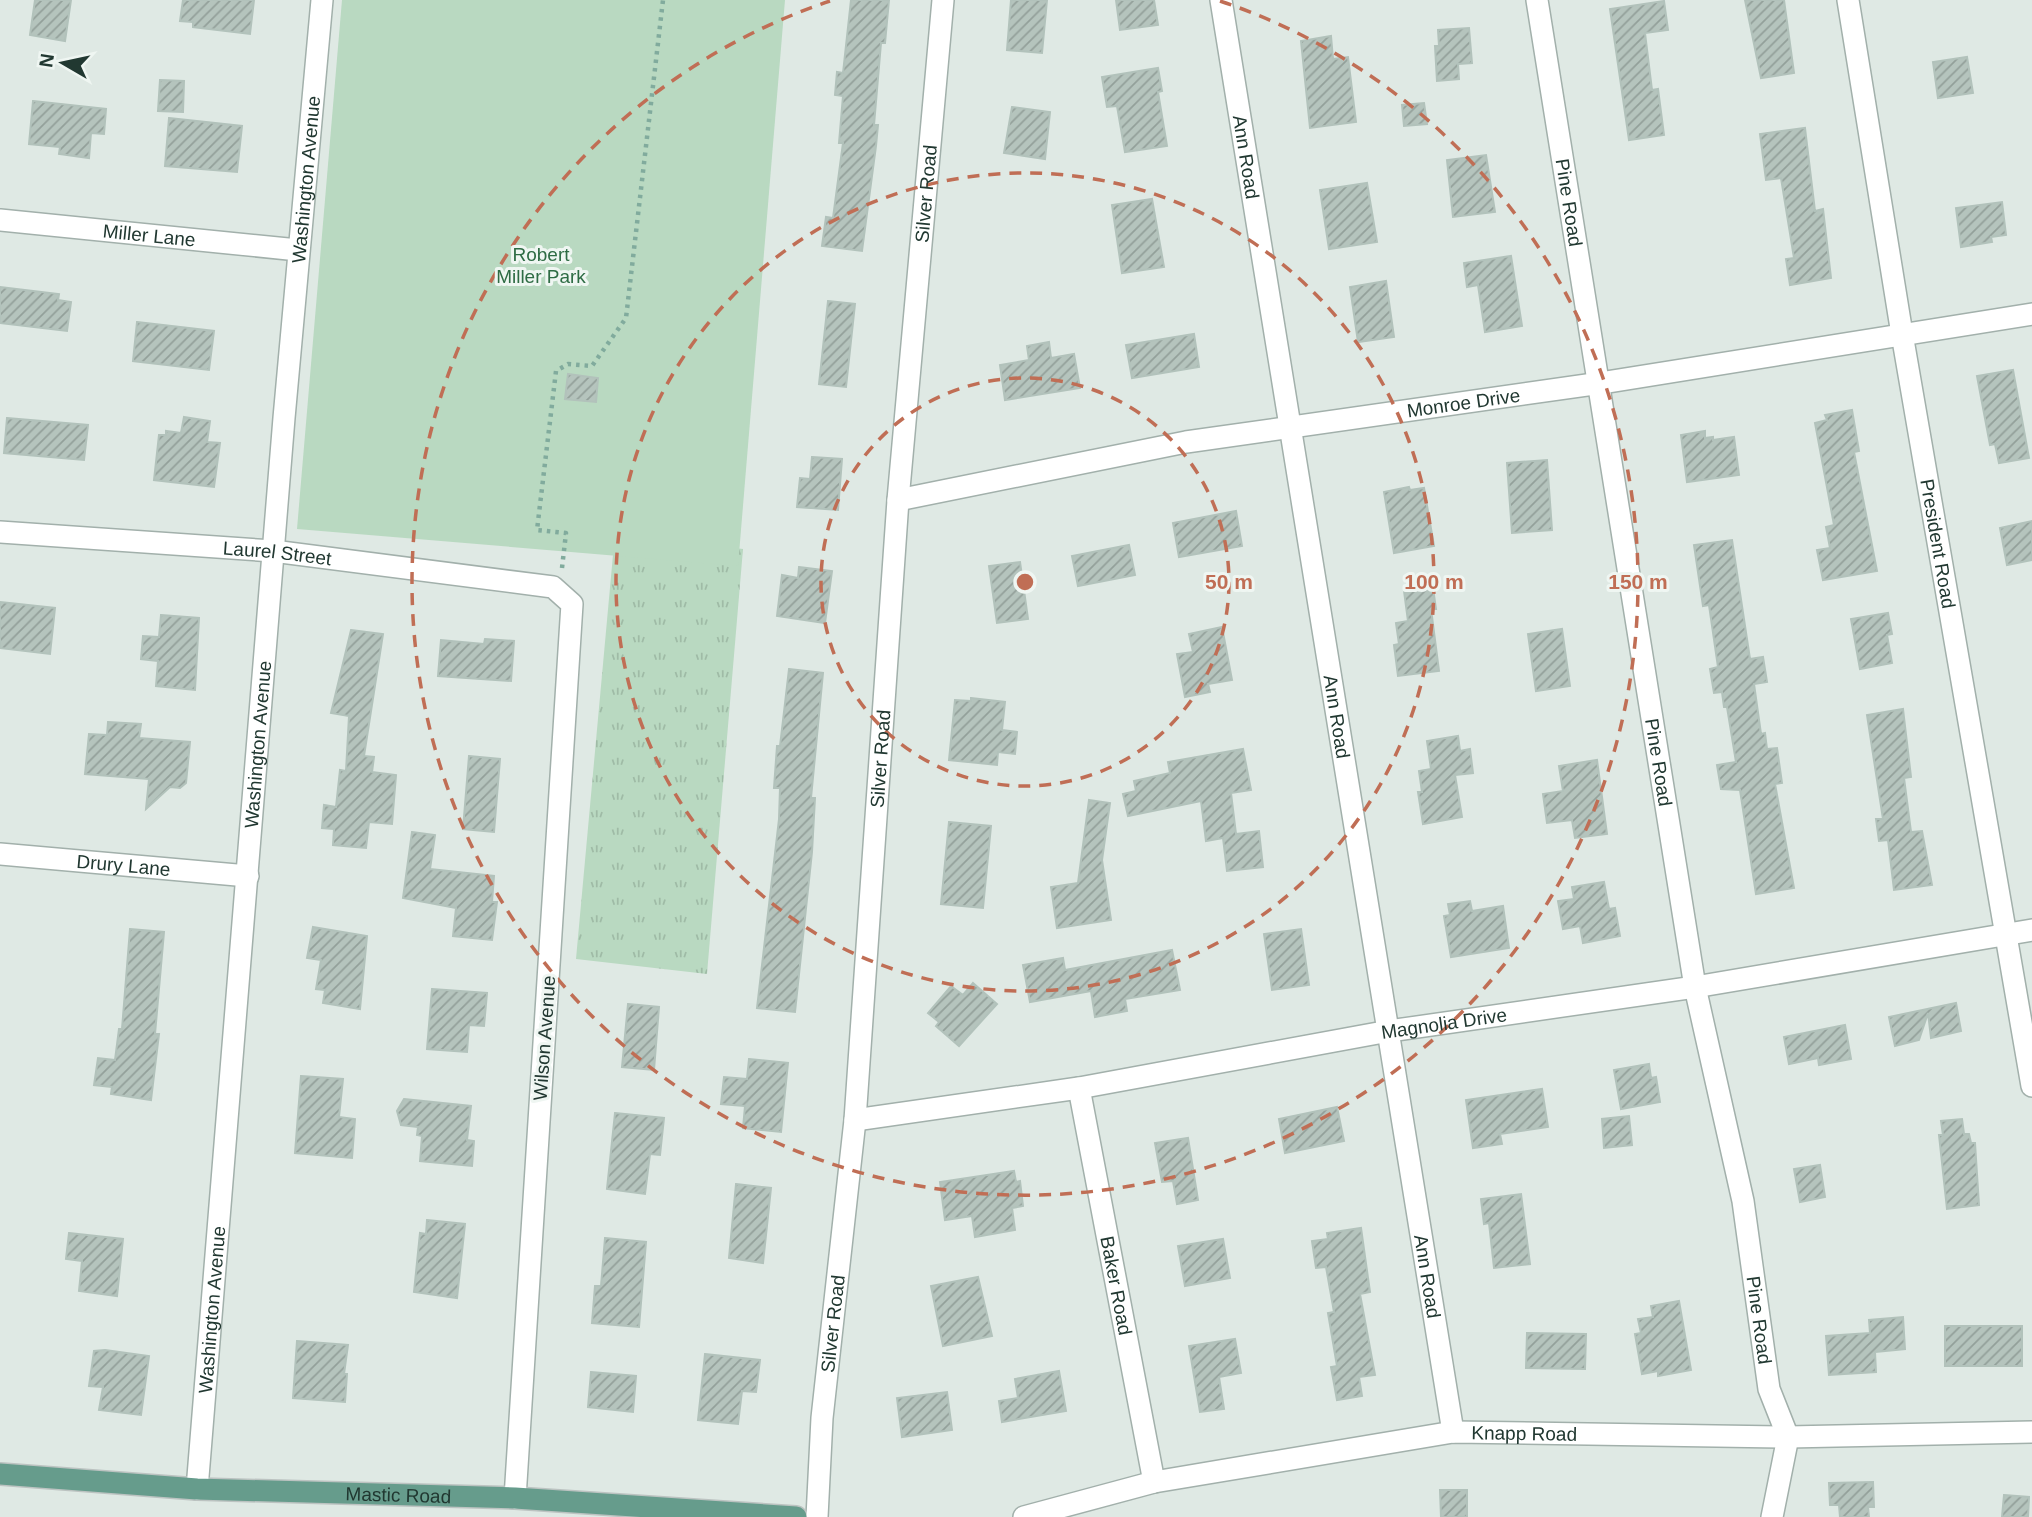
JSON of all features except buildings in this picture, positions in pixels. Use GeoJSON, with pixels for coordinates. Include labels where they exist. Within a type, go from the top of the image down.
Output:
{"type":"FeatureCollection","features":[{"type":"Feature","properties":{"kind":"main road","name":"Mastic Road"},"geometry":{"type":"LineString","coordinates":[[0,1474],[197,1489],[515,1498],[796,1517]]}},
{"type":"Feature","properties":{"kind":"street","name":"Washington Avenue"},"geometry":{"type":"LineString","coordinates":[[197,1489],[298,250],[323,0]]}},
{"type":"Feature","properties":{"kind":"street","name":"Silver Road"},"geometry":{"type":"LineString","coordinates":[[817,1517],[822,1418],[855,1120],[898,500],[943,0]]}},
{"type":"Feature","properties":{"kind":"street","name":"Ann Road"},"geometry":{"type":"LineString","coordinates":[[1221,0],[1453,1432]]}},
{"type":"Feature","properties":{"kind":"street","name":"Pine Road"},"geometry":{"type":"LineString","coordinates":[[1537,0],[1601,383],[1695,987],[1743,1201],[1769,1389],[1788,1437]]}},
{"type":"Feature","properties":{"kind":"street","name":"President Road"},"geometry":{"type":"LineString","coordinates":[[1849,0],[1902,334],[2032,1086]]}},
{"type":"Feature","properties":{"kind":"street","name":"Miller Lane"},"geometry":{"type":"LineString","coordinates":[[0,219],[298,250]]}},
{"type":"Feature","properties":{"kind":"street","name":"Monroe Drive"},"geometry":{"type":"LineString","coordinates":[[898,500],[1186,442],[1289,425],[1601,383],[2032,314]]}},
{"type":"Feature","properties":{"kind":"street","name":"Laurel Street"},"geometry":{"type":"LineString","coordinates":[[0,532],[273,551],[556,590]]}},
{"type":"Feature","properties":{"kind":"street","name":"Wilson Avenue"},"geometry":{"type":"LineString","coordinates":[[515,1498],[572,604],[556,590]]}},
{"type":"Feature","properties":{"kind":"street","name":"Drury Lane"},"geometry":{"type":"LineString","coordinates":[[0,854],[248,876]]}},
{"type":"Feature","properties":{"kind":"street","name":"Magnolia Drive"},"geometry":{"type":"LineString","coordinates":[[855,1120],[1079,1088],[1388,1031],[1695,987],[2032,930]]}},
{"type":"Feature","properties":{"kind":"street","name":"Baker Road"},"geometry":{"type":"LineString","coordinates":[[1079,1088],[1154,1482]]}},
{"type":"Feature","properties":{"kind":"street","name":"Knapp Road"},"geometry":{"type":"LineString","coordinates":[[1024,1517],[1154,1482],[1453,1432],[1788,1437],[2032,1432]]}},
{"type":"Feature","properties":{"kind":"street"},"geometry":{"type":"LineString","coordinates":[[1772,1517],[1788,1437]]}},
{"type":"Feature","properties":{"kind":"path"},"geometry":{"type":"LineString","coordinates":[[556,590],[566,533],[537,530],[555,371],[568,364],[593,366],[626,318],[663,0]]}},
{"type":"Feature","properties":{"kind":"green space","name":"Robert Miller Park"},"geometry":{"type":"Polygon","coordinates":[[[342,0],[785,0],[738,566],[297,529],[342,0]]]}},
{"type":"Feature","properties":{"kind":"green space"},"geometry":{"type":"Polygon","coordinates":[[[615,533],[743,549],[707,974],[576,959],[615,533]]]}}]}
